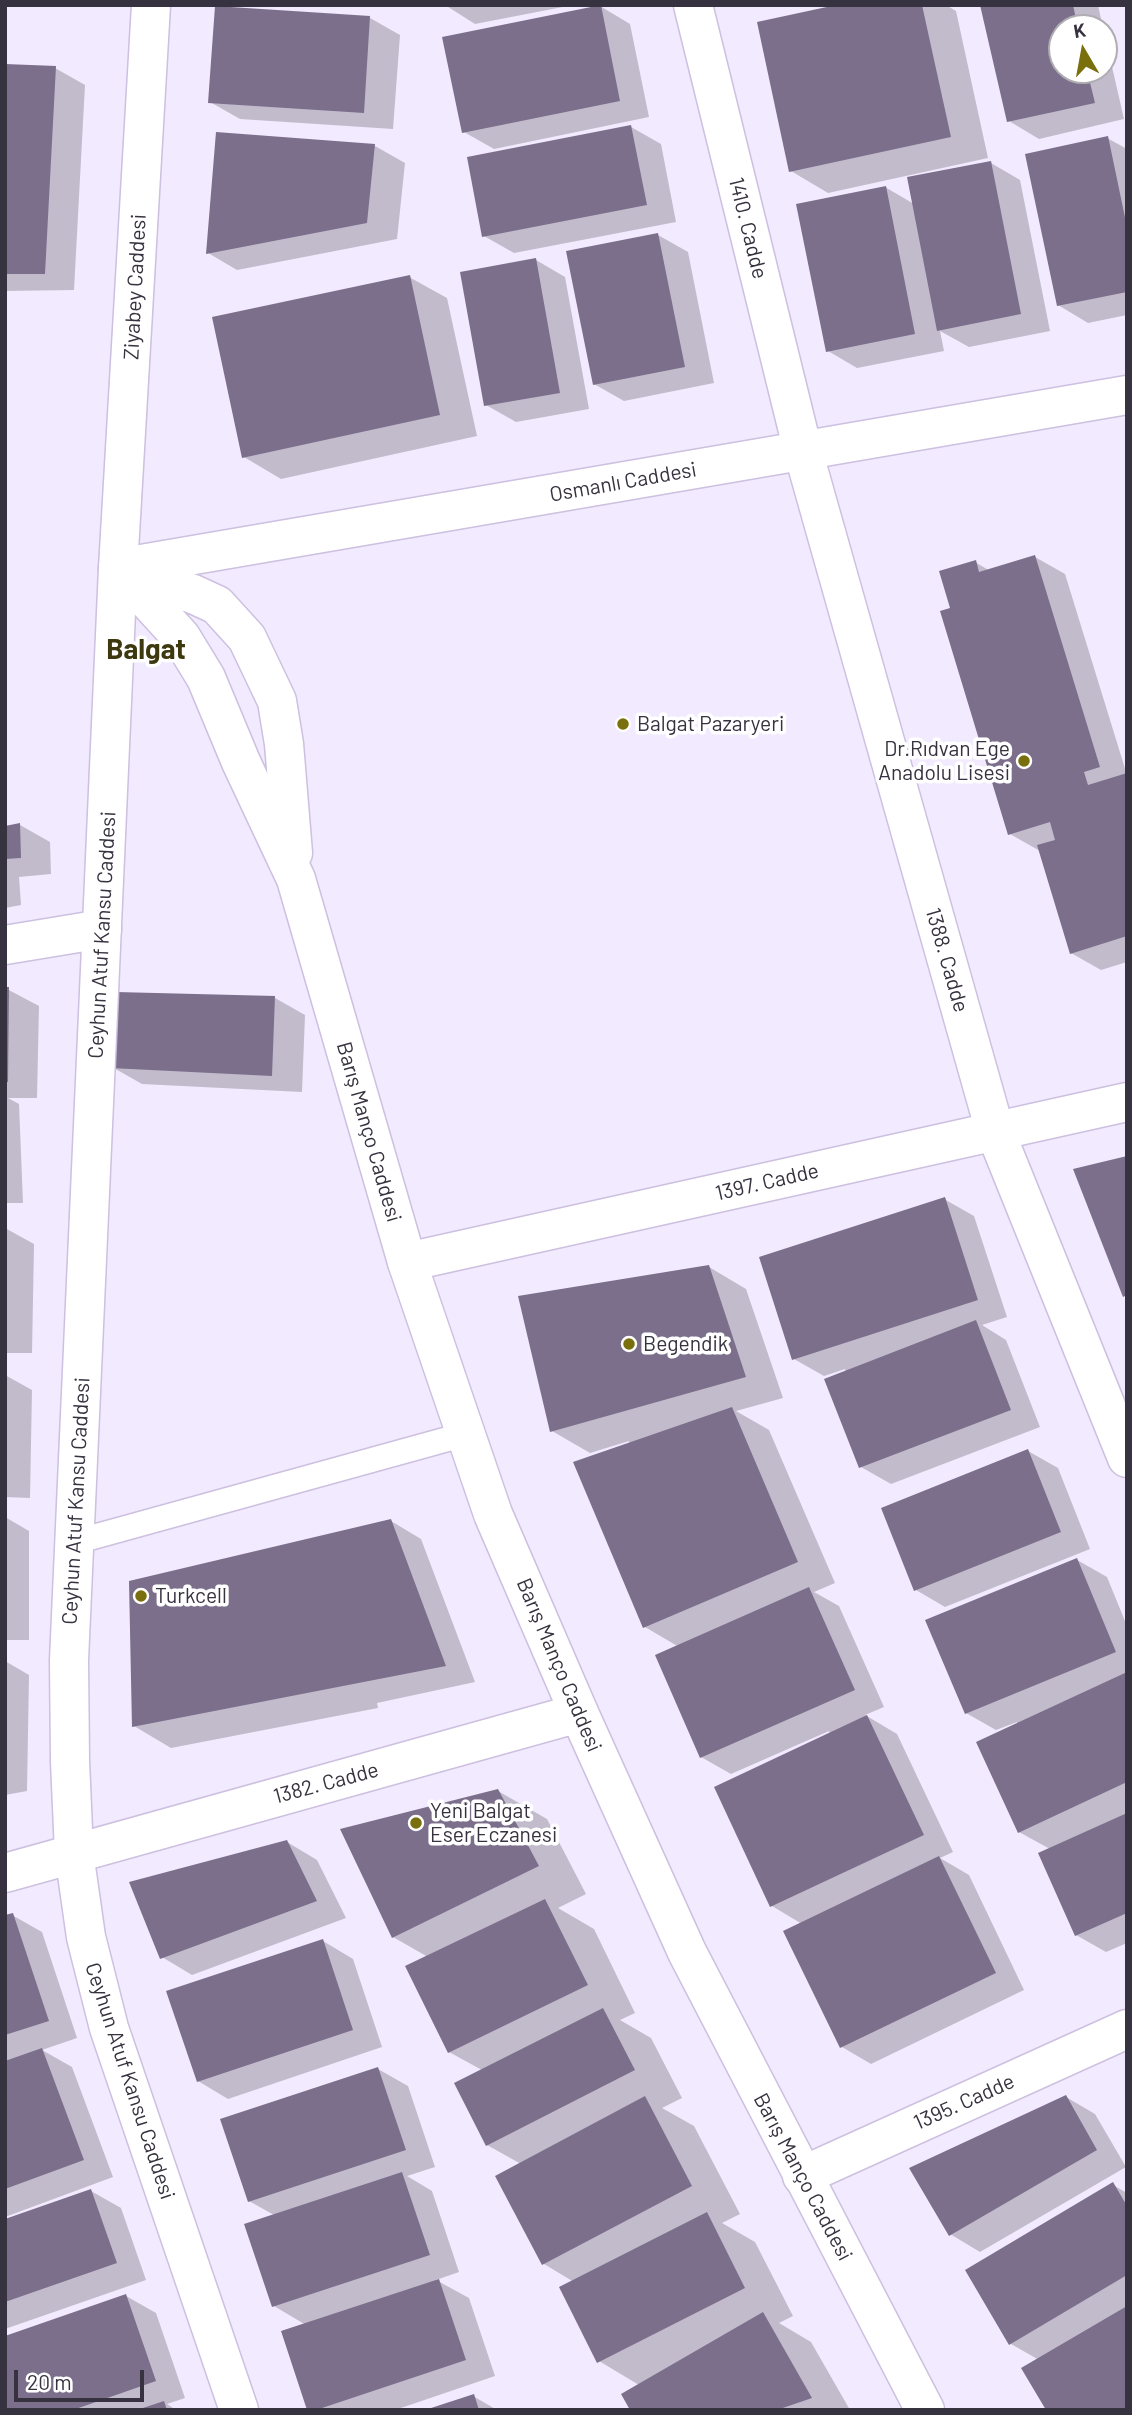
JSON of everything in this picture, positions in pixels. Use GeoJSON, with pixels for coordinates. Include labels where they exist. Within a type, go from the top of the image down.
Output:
{"type":"FeatureCollection","features":[{"type":"Feature","properties":{"kind":"street","name":"Ziyabey Caddesi"},"geometry":{"type":"LineString","coordinates":[[118,569],[151,5]]}},
{"type":"Feature","properties":{"kind":"street","name":"1410. Cadde"},"geometry":{"type":"LineString","coordinates":[[692,5],[803,451]]}},
{"type":"Feature","properties":{"kind":"street","name":"Osmanlı Caddesi"},"geometry":{"type":"LineString","coordinates":[[118,569],[1127,395]]}},
{"type":"Feature","properties":{"kind":"street","name":"1388. Cadde"},"geometry":{"type":"LineString","coordinates":[[803,451],[995,1131],[1127,1458]]}},
{"type":"Feature","properties":{"kind":"street","name":"Barış Manço Caddesi"},"geometry":{"type":"LineString","coordinates":[[118,569],[194,594],[217,605],[247,638],[277,701],[284,744],[296,878]]}},
{"type":"Feature","properties":{"kind":"street","name":"Barış Manço Caddesi"},"geometry":{"type":"LineString","coordinates":[[118,569],[181,637],[205,678],[296,878],[407,1262],[493,1514],[687,1952],[925,2410]]}},
{"type":"Feature","properties":{"kind":"street","name":"Ceyhun Atuf Kansu Caddesi"},"geometry":{"type":"LineString","coordinates":[[118,569],[69,1660],[74,1853],[86,1937],[109,2028],[239,2410]]}},
{"type":"Feature","properties":{"kind":"street"},"geometry":{"type":"LineString","coordinates":[[5,945],[102,929]]}},
{"type":"Feature","properties":{"kind":"street","name":"1397. Cadde"},"geometry":{"type":"LineString","coordinates":[[407,1262],[1127,1102]]}},
{"type":"Feature","properties":{"kind":"street","name":"1382. Cadde"},"geometry":{"type":"LineString","coordinates":[[5,1873],[579,1713]]}},
{"type":"Feature","properties":{"kind":"street","name":"1395. Cadde"},"geometry":{"type":"LineString","coordinates":[[802,2176],[1127,2029]]}},
{"type":"Feature","properties":{"kind":"lane"},"geometry":{"type":"LineString","coordinates":[[75,1542],[466,1434]]}},
{"type":"Feature","properties":{"kind":"building"},"geometry":{"type":"Polygon","coordinates":[[[601,5],[620,101],[462,133],[442,37],[601,5]]]}},
{"type":"Feature","properties":{"kind":"building"},"geometry":{"type":"Polygon","coordinates":[[[836,5],[922,5],[951,137],[789,172],[757,22],[836,5]]]}},
{"type":"Feature","properties":{"kind":"building"},"geometry":{"type":"Polygon","coordinates":[[[980,5],[1073,5],[1075,14],[1048,14],[1048,84],[1090,84],[1095,103],[1007,122],[980,5]]]}},
{"type":"Feature","properties":{"kind":"building"},"geometry":{"type":"Polygon","coordinates":[[[215,6],[370,16],[364,113],[208,103],[215,6]]]}},
{"type":"Feature","properties":{"kind":"building"},"geometry":{"type":"Polygon","coordinates":[[[5,64],[56,66],[45,274],[5,274],[5,64]]]}},
{"type":"Feature","properties":{"kind":"building"},"geometry":{"type":"Polygon","coordinates":[[[631,125],[647,205],[482,237],[467,157],[631,125]]]}},
{"type":"Feature","properties":{"kind":"building"},"geometry":{"type":"Polygon","coordinates":[[[216,132],[375,144],[367,223],[206,254],[216,132]]]}},
{"type":"Feature","properties":{"kind":"building"},"geometry":{"type":"Polygon","coordinates":[[[1108,136],[1127,227],[1127,292],[1057,306],[1025,154],[1108,136]]]}},
{"type":"Feature","properties":{"kind":"building"},"geometry":{"type":"Polygon","coordinates":[[[991,161],[1021,314],[937,331],[907,177],[991,161]]]}},
{"type":"Feature","properties":{"kind":"building"},"geometry":{"type":"Polygon","coordinates":[[[886,186],[915,334],[826,352],[796,204],[886,186]]]}},
{"type":"Feature","properties":{"kind":"building"},"geometry":{"type":"Polygon","coordinates":[[[658,233],[685,367],[593,385],[566,251],[658,233]]]}},
{"type":"Feature","properties":{"kind":"building"},"geometry":{"type":"Polygon","coordinates":[[[536,258],[560,393],[484,406],[460,272],[536,258]]]}},
{"type":"Feature","properties":{"kind":"building"},"geometry":{"type":"Polygon","coordinates":[[[410,275],[440,415],[242,458],[212,317],[410,275]]]}},
{"type":"Feature","properties":{"kind":"building"},"geometry":{"type":"Polygon","coordinates":[[[1035,555],[1100,767],[1084,772],[1088,785],[1127,773],[1127,936],[1070,954],[1037,845],[1055,840],[1050,822],[1008,835],[940,611],[950,608],[939,571],[976,560],[979,572],[1035,555]]]}},
{"type":"Feature","properties":{"kind":"building"},"geometry":{"type":"Polygon","coordinates":[[[20,823],[21,858],[5,859],[5,826],[20,823]]]}},
{"type":"Feature","properties":{"kind":"building"},"geometry":{"type":"Polygon","coordinates":[[[5,987],[9,987],[8,1082],[5,1082],[5,987]]]}},
{"type":"Feature","properties":{"kind":"building"},"geometry":{"type":"Polygon","coordinates":[[[116,992],[275,996],[272,1076],[110,1068],[116,992]]]}},
{"type":"Feature","properties":{"kind":"building"},"geometry":{"type":"Polygon","coordinates":[[[1127,1156],[1127,1295],[1123,1297],[1073,1169],[1127,1156]]]}},
{"type":"Feature","properties":{"kind":"building"},"geometry":{"type":"Polygon","coordinates":[[[945,1197],[978,1300],[792,1360],[759,1257],[945,1197]]]}},
{"type":"Feature","properties":{"kind":"building"},"geometry":{"type":"Polygon","coordinates":[[[709,1265],[746,1377],[550,1432],[518,1296],[709,1265]]]}},
{"type":"Feature","properties":{"kind":"building"},"geometry":{"type":"Polygon","coordinates":[[[976,1320],[1011,1410],[859,1468],[824,1379],[976,1320]]]}},
{"type":"Feature","properties":{"kind":"building"},"geometry":{"type":"Polygon","coordinates":[[[732,1407],[798,1562],[643,1628],[573,1462],[732,1407]]]}},
{"type":"Feature","properties":{"kind":"building"},"geometry":{"type":"Polygon","coordinates":[[[1028,1449],[1061,1532],[914,1591],[881,1508],[1028,1449]]]}},
{"type":"Feature","properties":{"kind":"building"},"geometry":{"type":"Polygon","coordinates":[[[391,1519],[446,1666],[132,1727],[129,1581],[391,1519]]]}},
{"type":"Feature","properties":{"kind":"building"},"geometry":{"type":"Polygon","coordinates":[[[1077,1558],[1116,1652],[965,1714],[925,1620],[1077,1558]]]}},
{"type":"Feature","properties":{"kind":"building"},"geometry":{"type":"Polygon","coordinates":[[[809,1587],[855,1690],[700,1758],[655,1655],[809,1587]]]}},
{"type":"Feature","properties":{"kind":"building"},"geometry":{"type":"Polygon","coordinates":[[[1127,1672],[1127,1782],[1018,1833],[976,1742],[1127,1672]]]}},
{"type":"Feature","properties":{"kind":"building"},"geometry":{"type":"Polygon","coordinates":[[[867,1715],[924,1835],[770,1907],[714,1787],[867,1715]]]}},
{"type":"Feature","properties":{"kind":"building"},"geometry":{"type":"Polygon","coordinates":[[[498,1789],[539,1866],[392,1938],[340,1829],[498,1789]]]}},
{"type":"Feature","properties":{"kind":"building"},"geometry":{"type":"Polygon","coordinates":[[[1127,1813],[1127,1913],[1075,1936],[1038,1853],[1127,1813]]]}},
{"type":"Feature","properties":{"kind":"building"},"geometry":{"type":"Polygon","coordinates":[[[287,1840],[317,1901],[160,1959],[129,1882],[287,1840]]]}},
{"type":"Feature","properties":{"kind":"building"},"geometry":{"type":"Polygon","coordinates":[[[939,1856],[996,1973],[840,2048],[783,1931],[939,1856]]]}},
{"type":"Feature","properties":{"kind":"building"},"geometry":{"type":"Polygon","coordinates":[[[545,1899],[588,1985],[448,2053],[405,1966],[545,1899]]]}},
{"type":"Feature","properties":{"kind":"building"},"geometry":{"type":"Polygon","coordinates":[[[13,1913],[49,2021],[5,2035],[5,1915],[13,1913]]]}},
{"type":"Feature","properties":{"kind":"building"},"geometry":{"type":"Polygon","coordinates":[[[323,1939],[353,2030],[197,2082],[166,1991],[323,1939]]]}},
{"type":"Feature","properties":{"kind":"building"},"geometry":{"type":"Polygon","coordinates":[[[603,2008],[635,2070],[486,2146],[454,2083],[603,2008]]]}},
{"type":"Feature","properties":{"kind":"building"},"geometry":{"type":"Polygon","coordinates":[[[42,2048],[84,2160],[5,2189],[5,2061],[42,2048]]]}},
{"type":"Feature","properties":{"kind":"building"},"geometry":{"type":"Polygon","coordinates":[[[378,2067],[406,2150],[248,2202],[220,2119],[378,2067]]]}},
{"type":"Feature","properties":{"kind":"building"},"geometry":{"type":"Polygon","coordinates":[[[1066,2095],[1097,2150],[949,2236],[909,2168],[1066,2095]]]}},
{"type":"Feature","properties":{"kind":"building"},"geometry":{"type":"Polygon","coordinates":[[[645,2096],[692,2186],[542,2265],[495,2176],[645,2096]]]}},
{"type":"Feature","properties":{"kind":"building"},"geometry":{"type":"Polygon","coordinates":[[[402,2172],[430,2255],[272,2307],[244,2224],[402,2172]]]}},
{"type":"Feature","properties":{"kind":"building"},"geometry":{"type":"Polygon","coordinates":[[[1113,2182],[1127,2206],[1127,2275],[1009,2345],[965,2270],[1113,2182]]]}},
{"type":"Feature","properties":{"kind":"building"},"geometry":{"type":"Polygon","coordinates":[[[91,2189],[117,2263],[5,2302],[5,2219],[91,2189]]]}},
{"type":"Feature","properties":{"kind":"building"},"geometry":{"type":"Polygon","coordinates":[[[707,2212],[745,2288],[597,2363],[559,2287],[707,2212]]]}},
{"type":"Feature","properties":{"kind":"building"},"geometry":{"type":"Polygon","coordinates":[[[439,2279],[466,2360],[316,2410],[307,2410],[281,2331],[439,2279]]]}},
{"type":"Feature","properties":{"kind":"building"},"geometry":{"type":"Polygon","coordinates":[[[126,2294],[156,2381],[73,2410],[5,2410],[5,2336],[126,2294]]]}},
{"type":"Feature","properties":{"kind":"building"},"geometry":{"type":"Polygon","coordinates":[[[1127,2306],[1127,2410],[1046,2410],[1021,2368],[1127,2306]]]}},
{"type":"Feature","properties":{"kind":"building"},"geometry":{"type":"Polygon","coordinates":[[[763,2312],[812,2398],[777,2410],[630,2410],[621,2394],[763,2312]]]}},
{"type":"Feature","properties":{"kind":"building"},"geometry":{"type":"Polygon","coordinates":[[[474,2394],[479,2410],[428,2410],[428,2409],[474,2394]]]}},
{"type":"Feature","properties":{"kind":"building"},"geometry":{"type":"Polygon","coordinates":[[[164,2401],[167,2410],[140,2410],[140,2409],[164,2401]]]}},
{"type":"Feature","properties":{"kind":"place","name":"Balgat Pazaryeri"},"geometry":{"type":"Point","coordinates":[623,724]}},
{"type":"Feature","properties":{"kind":"place","name":"Dr.Rıdvan Ege Anadolu Lisesi"},"geometry":{"type":"Point","coordinates":[1024,761]}},
{"type":"Feature","properties":{"kind":"place","name":"Begendik"},"geometry":{"type":"Point","coordinates":[629,1344]}},
{"type":"Feature","properties":{"kind":"place","name":"Turkcell"},"geometry":{"type":"Point","coordinates":[141,1596]}},
{"type":"Feature","properties":{"kind":"place","name":"Yeni Balgat Eser Eczanesi"},"geometry":{"type":"Point","coordinates":[416,1823]}},
{"type":"Feature","properties":{"kind":"district","name":"Balgat"},"geometry":{"type":"Point","coordinates":[146,650]}}]}
